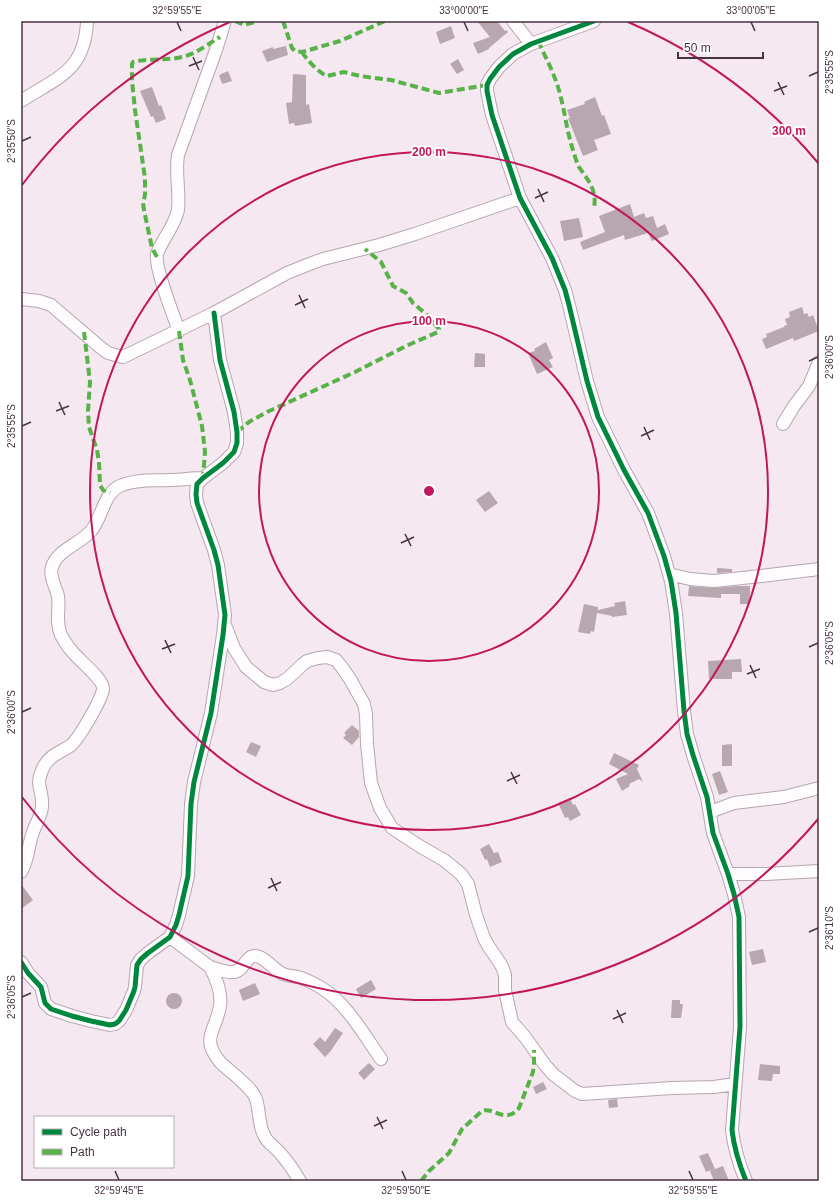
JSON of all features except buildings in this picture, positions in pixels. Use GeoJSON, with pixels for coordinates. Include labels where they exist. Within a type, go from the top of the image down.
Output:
{"type":"FeatureCollection","features":[{"type":"Feature","properties":{"kind":"street"},"geometry":{"type":"LineString","coordinates":[[21,101],[66,72],[74,65],[83,48],[87,21]]}},
{"type":"Feature","properties":{"kind":"street"},"geometry":{"type":"LineString","coordinates":[[179,331],[160,274],[157,256],[178,211],[176,170],[178,155],[216,50],[224,21]]}},
{"type":"Feature","properties":{"kind":"street"},"geometry":{"type":"LineString","coordinates":[[513,21],[531,44]]}},
{"type":"Feature","properties":{"kind":"street"},"geometry":{"type":"LineString","coordinates":[[594,21],[531,44],[513,54],[499,66],[487,85],[487,91],[492,115],[520,198],[552,258],[565,290],[587,382],[598,417],[626,475],[648,513],[669,574],[676,613],[687,734],[703,784],[710,812],[712,833],[728,874],[739,917],[740,1027],[732,1130],[734,1146],[746,1181]]}},
{"type":"Feature","properties":{"kind":"street"},"geometry":{"type":"LineString","coordinates":[[21,299],[51,305],[108,353],[123,357],[179,331],[287,273],[324,259],[415,234],[520,198]]}},
{"type":"Feature","properties":{"kind":"street"},"geometry":{"type":"LineString","coordinates":[[21,962],[25,975],[39,984],[45,1003],[51,1009],[72,1016],[110,1025],[115,1024],[119,1021],[126,1010],[136,987],[136,971],[141,959],[170,937],[180,915],[188,876],[191,804],[194,782],[211,713],[225,624],[223,593],[218,565],[209,533],[197,503],[197,484],[234,452],[237,443],[234,412],[220,360],[214,313]]}},
{"type":"Feature","properties":{"kind":"street"},"geometry":{"type":"LineString","coordinates":[[783,424],[809,386],[819,362]]}},
{"type":"Feature","properties":{"kind":"street"},"geometry":{"type":"LineString","coordinates":[[21,872],[25,864],[32,834],[42,809],[42,795],[39,783],[44,767],[55,754],[70,746],[78,737],[98,703],[103,687],[102,682],[69,649],[60,631],[58,625],[58,597],[51,570],[53,564],[58,557],[92,531],[110,493],[115,488],[134,482],[203,478]]}},
{"type":"Feature","properties":{"kind":"street"},"geometry":{"type":"LineString","coordinates":[[669,574],[690,579],[714,581],[819,569]]}},
{"type":"Feature","properties":{"kind":"street"},"geometry":{"type":"LineString","coordinates":[[225,624],[234,648],[246,667],[264,682],[274,685],[280,683],[287,679],[307,661],[318,658],[327,657],[336,660],[341,666],[364,704],[371,783],[380,808],[392,828],[420,847],[444,860],[461,874],[468,884],[484,938],[500,963],[505,975],[505,990],[512,1022],[554,1075],[575,1091],[582,1094],[672,1088],[714,1087],[735,1084]]}},
{"type":"Feature","properties":{"kind":"street"},"geometry":{"type":"LineString","coordinates":[[710,812],[734,803],[784,796],[819,788]]}},
{"type":"Feature","properties":{"kind":"street"},"geometry":{"type":"LineString","coordinates":[[728,874],[766,874],[819,871]]}},
{"type":"Feature","properties":{"kind":"street"},"geometry":{"type":"LineString","coordinates":[[170,937],[210,967],[233,972],[239,969],[248,959],[255,956],[262,959],[282,974],[306,980],[320,987],[340,1004],[381,1059]]}},
{"type":"Feature","properties":{"kind":"street"},"geometry":{"type":"LineString","coordinates":[[210,967],[217,982],[220,1001],[220,1006],[209,1039],[211,1046],[220,1062],[251,1089],[257,1102],[258,1116],[263,1135],[291,1166],[300,1181]]}},
{"type":"Feature","properties":{"kind":"marked path"},"geometry":{"type":"LineString","coordinates":[[235,21],[244,25],[258,21]]}},
{"type":"Feature","properties":{"kind":"marked path"},"geometry":{"type":"LineString","coordinates":[[283,21],[292,48],[295,51],[302,52],[340,41],[385,21]]}},
{"type":"Feature","properties":{"kind":"marked path"},"geometry":{"type":"LineString","coordinates":[[157,257],[152,248],[143,203],[145,195],[145,178],[135,110],[132,64],[133,62],[139,61],[170,59],[187,56],[220,37]]}},
{"type":"Feature","properties":{"kind":"marked path"},"geometry":{"type":"LineString","coordinates":[[538,41],[558,87],[577,162],[593,191],[595,202],[594,209]]}},
{"type":"Feature","properties":{"kind":"marked path"},"geometry":{"type":"LineString","coordinates":[[302,52],[313,66],[327,76],[344,72],[360,76],[391,80],[439,93],[487,85]]}},
{"type":"Feature","properties":{"kind":"marked path"},"geometry":{"type":"LineString","coordinates":[[237,432],[249,422],[267,412],[438,332],[439,329],[427,315],[413,303],[406,293],[393,286],[381,262],[365,249]]}},
{"type":"Feature","properties":{"kind":"marked path"},"geometry":{"type":"LineString","coordinates":[[179,331],[183,360],[202,426],[205,452],[203,478]]}},
{"type":"Feature","properties":{"kind":"marked path"},"geometry":{"type":"LineString","coordinates":[[84,332],[90,382],[88,411],[89,427],[97,450],[100,485],[103,490],[110,493]]}},
{"type":"Feature","properties":{"kind":"marked path"},"geometry":{"type":"LineString","coordinates":[[421,1181],[429,1171],[449,1153],[462,1129],[482,1111],[486,1110],[509,1115],[514,1113],[519,1108],[533,1072],[534,1050]]}},
{"type":"Feature","properties":{"kind":"cycle path"},"geometry":{"type":"LineString","coordinates":[[594,21],[531,44],[513,54],[499,67],[490,79],[487,85],[487,91],[492,115],[520,198],[552,258],[565,290],[587,381],[598,417],[624,470],[648,513],[664,556],[671,581],[676,613],[687,734],[707,797],[713,833],[728,874],[739,917],[740,1027],[732,1130],[737,1156],[746,1181]]}},
{"type":"Feature","properties":{"kind":"cycle path"},"geometry":{"type":"LineString","coordinates":[[21,962],[28,973],[41,987],[45,1003],[51,1009],[91,1021],[110,1025],[115,1024],[119,1021],[126,1010],[134,991],[137,965],[148,953],[170,937],[179,915],[188,876],[191,804],[194,782],[211,713],[225,615],[218,565],[197,503],[197,484],[234,452],[237,443],[234,412],[220,360],[214,313]]}}]}
